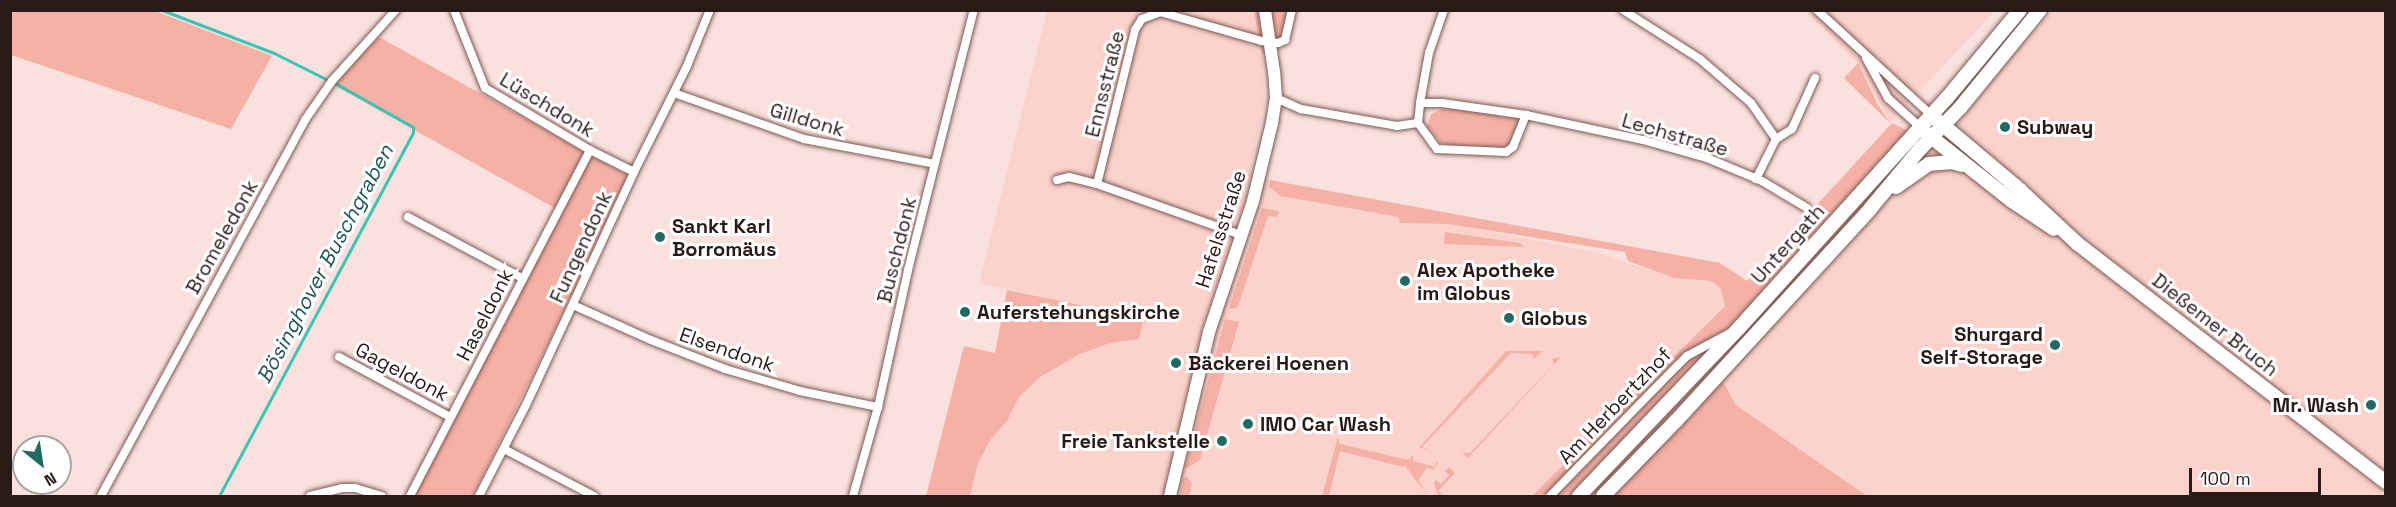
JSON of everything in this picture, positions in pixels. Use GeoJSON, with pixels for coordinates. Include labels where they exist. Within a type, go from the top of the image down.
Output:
{"type":"FeatureCollection","features":[{"type":"Feature","properties":{"kind":"main road","name":"Hafelsstraße"},"geometry":{"type":"LineString","coordinates":[[1170,496],[1209,332],[1253,201],[1276,98],[1264,10]]}},
{"type":"Feature","properties":{"kind":"main road","name":"Untergath"},"geometry":{"type":"LineString","coordinates":[[1579,496],[1739,328],[1931,115],[2020,10]]}},
{"type":"Feature","properties":{"kind":"main road","name":"Untergath"},"geometry":{"type":"LineString","coordinates":[[1603,496],[1676,421],[1870,209],[2040,10]]}},
{"type":"Feature","properties":{"kind":"main road","name":"Dießemer Bruch"},"geometry":{"type":"LineString","coordinates":[[1931,115],[2020,190],[2078,244],[2385,482]]}},
{"type":"Feature","properties":{"kind":"main road","name":"Dießemer Bruch"},"geometry":{"type":"LineString","coordinates":[[1920,127],[2030,215],[2078,244]]}},
{"type":"Feature","properties":{"kind":"main road","name":"Untergath"},"geometry":{"type":"LineString","coordinates":[[1870,209],[1919,169],[1929,164],[1952,162],[1966,166]]}},
{"type":"Feature","properties":{"kind":"street","name":"Bromeledonk"},"geometry":{"type":"LineString","coordinates":[[101,496],[305,120],[332,81],[396,10]]}},
{"type":"Feature","properties":{"kind":"street","name":"Lüschdonk"},"geometry":{"type":"LineString","coordinates":[[454,10],[486,88],[590,150],[634,172]]}},
{"type":"Feature","properties":{"kind":"street","name":"Fungendonk"},"geometry":{"type":"LineString","coordinates":[[479,496],[504,449],[634,172],[674,93],[710,10]]}},
{"type":"Feature","properties":{"kind":"street","name":"Buschdonk"},"geometry":{"type":"LineString","coordinates":[[853,496],[878,406],[974,10]]}},
{"type":"Feature","properties":{"kind":"street"},"geometry":{"type":"LineString","coordinates":[[1270,42],[1285,40],[1292,10]]}},
{"type":"Feature","properties":{"kind":"street"},"geometry":{"type":"LineString","coordinates":[[1444,10],[1429,53],[1418,123],[1437,149],[1506,152],[1512,147],[1526,115]]}},
{"type":"Feature","properties":{"kind":"street"},"geometry":{"type":"LineString","coordinates":[[1623,10],[1700,59],[1751,103],[1776,139]]}},
{"type":"Feature","properties":{"kind":"street"},"geometry":{"type":"LineString","coordinates":[[1817,10],[1931,115]]}},
{"type":"Feature","properties":{"kind":"street","name":"Ennsstraße"},"geometry":{"type":"LineString","coordinates":[[1097,184],[1135,30],[1142,19],[1160,12],[1270,42]]}},
{"type":"Feature","properties":{"kind":"street"},"geometry":{"type":"LineString","coordinates":[[1862,53],[1888,98],[1920,127]]}},
{"type":"Feature","properties":{"kind":"street"},"geometry":{"type":"LineString","coordinates":[[1756,178],[1776,139],[1792,129],[1815,78]]}},
{"type":"Feature","properties":{"kind":"street","name":"Gilldonk"},"geometry":{"type":"LineString","coordinates":[[674,93],[804,139],[935,164]]}},
{"type":"Feature","properties":{"kind":"street"},"geometry":{"type":"LineString","coordinates":[[1276,98],[1301,109],[1377,124],[1397,126],[1418,123]]}},
{"type":"Feature","properties":{"kind":"street","name":"Lechstraße"},"geometry":{"type":"LineString","coordinates":[[1420,103],[1442,103],[1526,115],[1643,140],[1707,158],[1756,178],[1807,208]]}},
{"type":"Feature","properties":{"kind":"street","name":"Haseldonk"},"geometry":{"type":"LineString","coordinates":[[410,496],[590,150]]}},
{"type":"Feature","properties":{"kind":"street"},"geometry":{"type":"LineString","coordinates":[[1057,180],[1069,177],[1097,184],[1241,235]]}},
{"type":"Feature","properties":{"kind":"street"},"geometry":{"type":"LineString","coordinates":[[408,217],[522,278]]}},
{"type":"Feature","properties":{"kind":"street","name":"Elsendonk"},"geometry":{"type":"LineString","coordinates":[[573,305],[651,340],[725,369],[800,391],[878,406]]}},
{"type":"Feature","properties":{"kind":"street","name":"Am Herbertzhof"},"geometry":{"type":"LineString","coordinates":[[1550,496],[1687,356],[1739,328]]}},
{"type":"Feature","properties":{"kind":"street","name":"Gageldonk"},"geometry":{"type":"LineString","coordinates":[[339,357],[450,417]]}},
{"type":"Feature","properties":{"kind":"street"},"geometry":{"type":"LineString","coordinates":[[504,449],[594,496]]}},
{"type":"Feature","properties":{"kind":"street"},"geometry":{"type":"LineString","coordinates":[[310,496],[342,488],[356,488],[382,496]]}},
{"type":"Feature","properties":{"kind":"shaded area"},"geometry":{"type":"Polygon","coordinates":[[[11,11],[155,11],[272,56],[231,129],[11,55],[11,11]]]}},
{"type":"Feature","properties":{"kind":"shaded area"},"geometry":{"type":"Polygon","coordinates":[[[1047,11],[1254,11],[1262,54],[1265,104],[1250,170],[1270,180],[1272,187],[1598,253],[1674,278],[1711,281],[1721,289],[1725,305],[1532,496],[956,496],[999,399],[1143,318],[979,283],[1047,11]]]}},
{"type":"Feature","properties":{"kind":"shaded area"},"geometry":{"type":"Polygon","coordinates":[[[1254,11],[1294,11],[1287,43],[1262,54],[1254,11]]]}},
{"type":"Feature","properties":{"kind":"shaded area"},"geometry":{"type":"Polygon","coordinates":[[[1805,11],[1995,11],[1890,123],[1858,63],[1805,11]]]}},
{"type":"Feature","properties":{"kind":"shaded area"},"geometry":{"type":"Polygon","coordinates":[[[2053,11],[2385,11],[2385,496],[1867,496],[1736,405],[1723,382],[2053,11]]]}},
{"type":"Feature","properties":{"kind":"shaded area"},"geometry":{"type":"Polygon","coordinates":[[[379,37],[630,177],[473,496],[413,496],[560,211],[332,84],[379,37]]]}},
{"type":"Feature","properties":{"kind":"shaded area"},"geometry":{"type":"Polygon","coordinates":[[[1858,63],[1877,103],[1890,123],[1844,78],[1858,63]]]}},
{"type":"Feature","properties":{"kind":"shaded area"},"geometry":{"type":"Polygon","coordinates":[[[1445,108],[1513,116],[1518,119],[1519,124],[1508,146],[1499,149],[1450,146],[1440,142],[1427,127],[1431,114],[1445,108]]]}},
{"type":"Feature","properties":{"kind":"shaded area"},"geometry":{"type":"Polygon","coordinates":[[[1892,123],[1936,145],[1723,382],[1736,405],[1867,496],[1532,496],[1725,306],[1721,289],[1711,281],[1674,278],[1628,261],[1625,252],[1448,224],[1400,223],[1399,217],[1281,196],[1269,187],[1270,180],[1720,263],[1747,281],[1892,123]]]}},
{"type":"Feature","properties":{"kind":"shaded area"},"geometry":{"type":"Polygon","coordinates":[[[1262,208],[1279,211],[1277,217],[1268,216],[1238,307],[1232,309],[1229,308],[1262,208]]]}},
{"type":"Feature","properties":{"kind":"shaded area"},"geometry":{"type":"Polygon","coordinates":[[[1445,232],[1520,243],[1524,247],[1444,244],[1445,232]]]}},
{"type":"Feature","properties":{"kind":"shaded area"},"geometry":{"type":"Polygon","coordinates":[[[1007,290],[1144,318],[1139,339],[1110,343],[1080,354],[1040,377],[1019,397],[1007,421],[991,439],[978,463],[970,496],[926,496],[964,346],[995,353],[1007,290]]]}},
{"type":"Feature","properties":{"kind":"shaded area"},"geometry":{"type":"Polygon","coordinates":[[[1225,319],[1239,322],[1200,460],[1187,468],[1185,467],[1225,319]]]}},
{"type":"Feature","properties":{"kind":"shaded area"},"geometry":{"type":"Polygon","coordinates":[[[1506,351],[1543,351],[1534,359],[1532,354],[1511,353],[1422,447],[1428,449],[1419,448],[1506,351]]]}},
{"type":"Feature","properties":{"kind":"shaded area"},"geometry":{"type":"Polygon","coordinates":[[[1561,357],[1468,458],[1462,453],[1470,453],[1554,364],[1552,359],[1561,357]]]}},
{"type":"Feature","properties":{"kind":"shaded area"},"geometry":{"type":"Polygon","coordinates":[[[1338,437],[1340,444],[1408,460],[1413,455],[1413,461],[1435,467],[1437,461],[1438,464],[1433,470],[1427,467],[1418,481],[1430,496],[1405,465],[1403,467],[1340,451],[1329,496],[1322,496],[1338,437]]]}},
{"type":"Feature","properties":{"kind":"shaded area"},"geometry":{"type":"Polygon","coordinates":[[[1449,467],[1455,473],[1438,491],[1444,496],[1438,496],[1434,483],[1436,480],[1441,484],[1449,475],[1445,471],[1449,467]]]}},
{"type":"Feature","properties":{"kind":"shaded area"},"geometry":{"type":"Polygon","coordinates":[[[1187,477],[1192,484],[1189,496],[1180,496],[1183,478],[1187,477]]]}},
{"type":"Feature","properties":{"kind":"waterway","name":"Bösinghover Buschgraben"},"geometry":{"type":"LineString","coordinates":[[162,10],[274,53],[326,79]]}},
{"type":"Feature","properties":{"kind":"waterway","name":"Bösinghover Buschgraben"},"geometry":{"type":"LineString","coordinates":[[219,496],[413,132],[413,127],[333,82]]}},
{"type":"Feature","properties":{"kind":"place","name":"Subway"},"geometry":{"type":"Point","coordinates":[2005,127]}},
{"type":"Feature","properties":{"kind":"place","name":"Sankt Karl Borromäus"},"geometry":{"type":"Point","coordinates":[660,237]}},
{"type":"Feature","properties":{"kind":"place","name":"Alex Apotheke im Globus"},"geometry":{"type":"Point","coordinates":[1405,281]}},
{"type":"Feature","properties":{"kind":"place","name":"Auferstehungskirche"},"geometry":{"type":"Point","coordinates":[965,312]}},
{"type":"Feature","properties":{"kind":"place","name":"Globus"},"geometry":{"type":"Point","coordinates":[1509,318]}},
{"type":"Feature","properties":{"kind":"place","name":"Shurgard Self-Storage"},"geometry":{"type":"Point","coordinates":[2055,345]}},
{"type":"Feature","properties":{"kind":"place","name":"Bäckerei Hoenen"},"geometry":{"type":"Point","coordinates":[1176,363]}},
{"type":"Feature","properties":{"kind":"place","name":"Mr. Wash"},"geometry":{"type":"Point","coordinates":[2371,405]}},
{"type":"Feature","properties":{"kind":"place","name":"IMO Car Wash"},"geometry":{"type":"Point","coordinates":[1248,424]}},
{"type":"Feature","properties":{"kind":"place","name":"Freie Tankstelle"},"geometry":{"type":"Point","coordinates":[1222,441]}}]}
